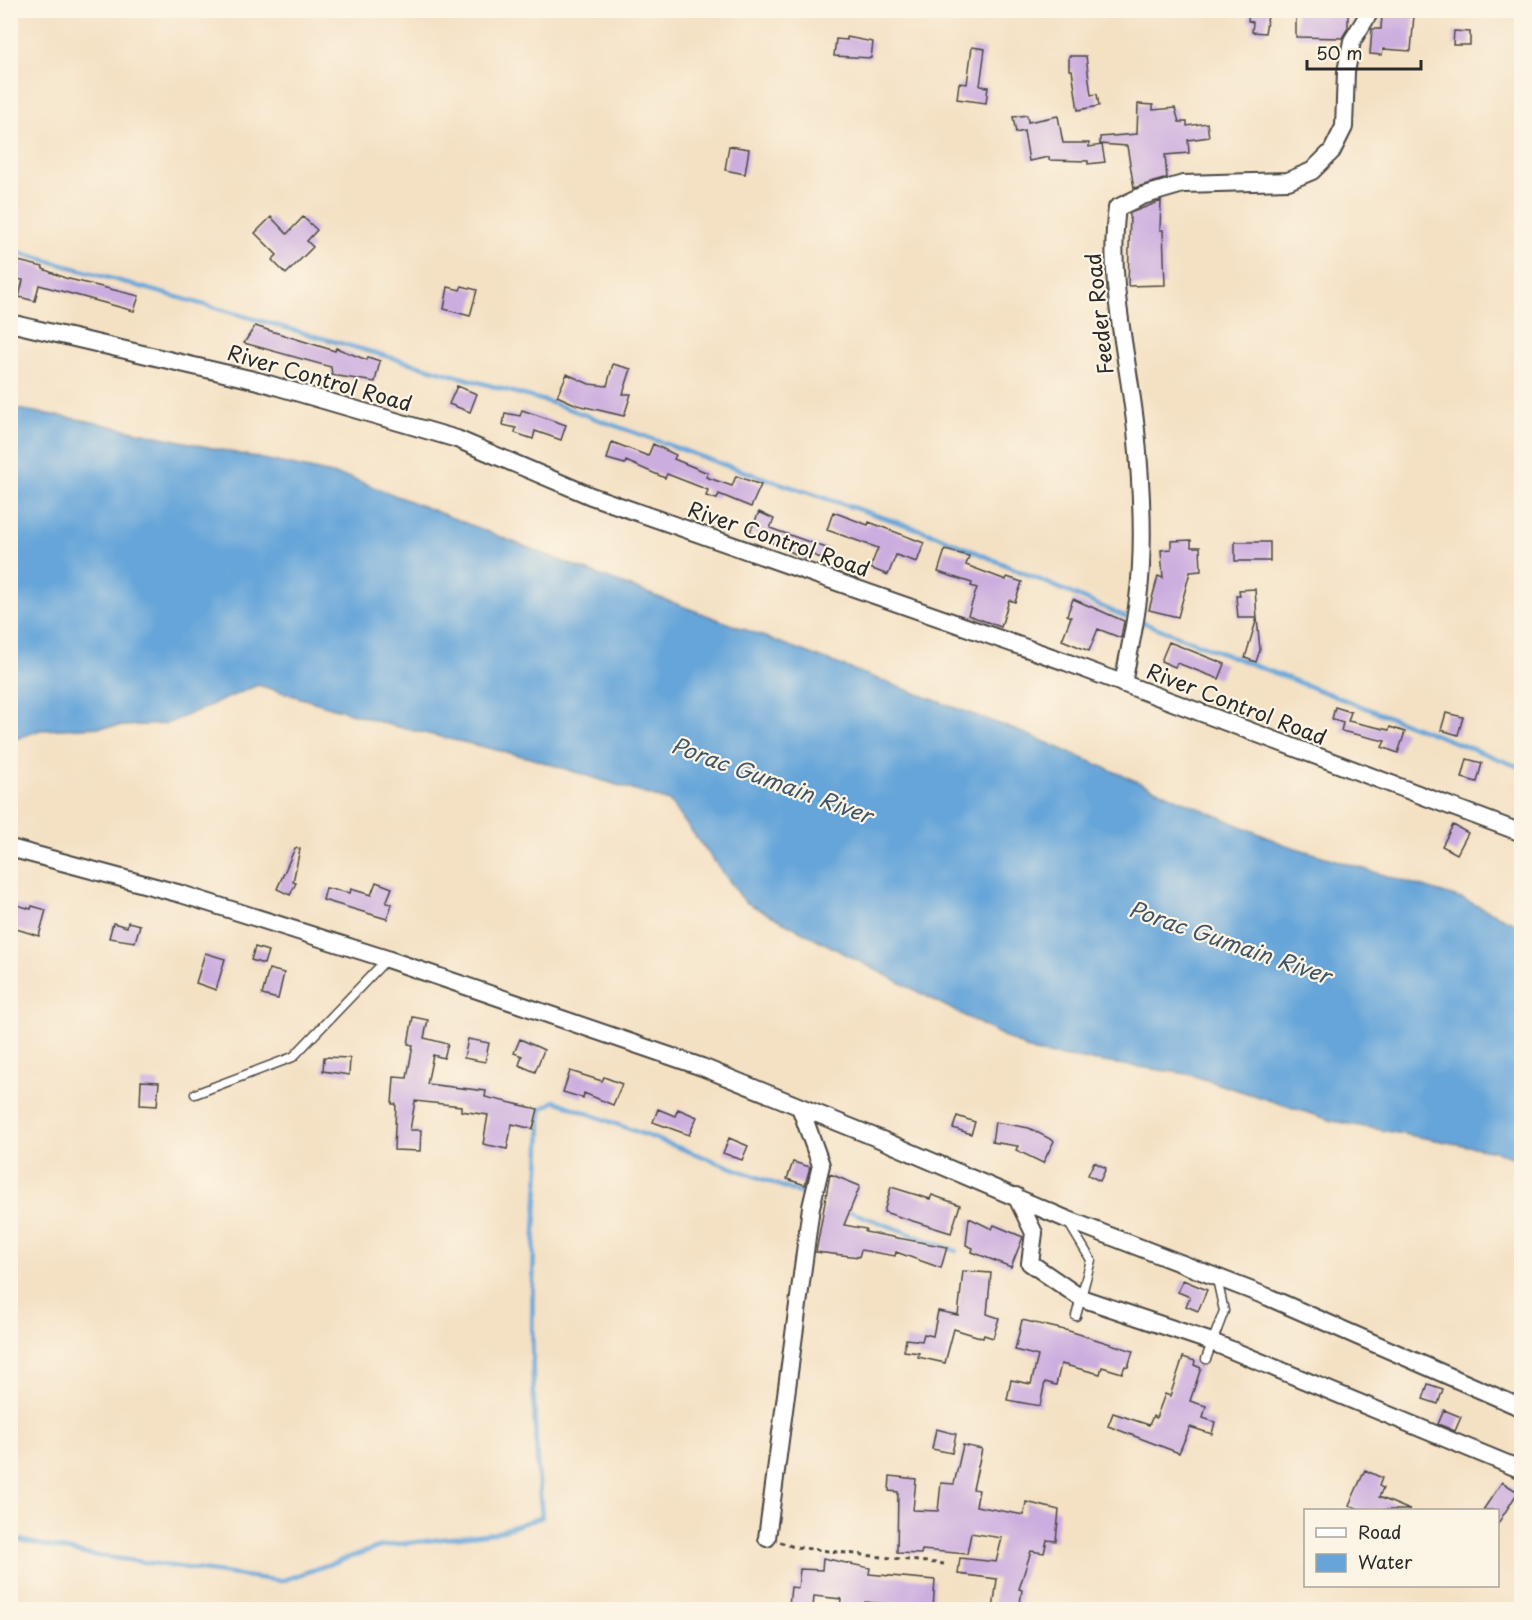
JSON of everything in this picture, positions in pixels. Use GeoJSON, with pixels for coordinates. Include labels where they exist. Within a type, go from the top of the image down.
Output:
{"type":"FeatureCollection","features":[{"type":"Feature","properties":{"kind":"street","name":"Feeder Road"},"geometry":{"type":"LineString","coordinates":[[1123,684],[1138,597],[1141,515],[1136,430],[1115,292],[1113,238],[1117,208],[1142,196],[1183,184],[1288,181],[1312,171],[1332,151],[1344,127],[1346,72],[1352,41],[1371,10]]}},
{"type":"Feature","properties":{"kind":"street","name":"River Control Road"},"geometry":{"type":"LineString","coordinates":[[10,323],[258,381],[457,439],[591,496],[1123,684],[1521,834]]}},
{"type":"Feature","properties":{"kind":"street"},"geometry":{"type":"LineString","coordinates":[[10,848],[181,894],[387,960],[702,1067],[1016,1196],[1066,1219],[1268,1297],[1521,1408]]}},
{"type":"Feature","properties":{"kind":"street"},"geometry":{"type":"LineString","coordinates":[[767,1538],[811,1207],[821,1165],[800,1107]]}},
{"type":"Feature","properties":{"kind":"street"},"geometry":{"type":"LineString","coordinates":[[1016,1196],[1034,1233],[1030,1263],[1081,1298],[1212,1342],[1521,1470]]}},
{"type":"Feature","properties":{"kind":"lane"},"geometry":{"type":"LineString","coordinates":[[195,1094],[293,1057],[387,960]]}},
{"type":"Feature","properties":{"kind":"lane"},"geometry":{"type":"LineString","coordinates":[[1066,1219],[1091,1260],[1076,1316]]}},
{"type":"Feature","properties":{"kind":"lane"},"geometry":{"type":"LineString","coordinates":[[1206,1359],[1224,1311],[1217,1279]]}},
{"type":"Feature","properties":{"kind":"path"},"geometry":{"type":"LineString","coordinates":[[767,1538],[794,1547],[944,1564]]}},
{"type":"Feature","properties":{"kind":"water","name":"Porac Gumain River"},"geometry":{"type":"Polygon","coordinates":[[[11,408],[83,420],[351,478],[572,565],[1031,736],[1283,844],[1465,900],[1521,926],[1521,1161],[1495,1151],[1333,1121],[1188,1074],[1034,1052],[745,902],[669,801],[530,758],[390,725],[258,685],[166,724],[40,730],[11,741],[11,408]]]}},
{"type":"Feature","properties":{"kind":"building"},"geometry":{"type":"Polygon","coordinates":[[[1249,10],[1269,10],[1265,33],[1252,32],[1253,22],[1248,21],[1249,10]]]}},
{"type":"Feature","properties":{"kind":"building"},"geometry":{"type":"Polygon","coordinates":[[[1296,10],[1348,10],[1348,28],[1342,38],[1296,37],[1296,10]]]}},
{"type":"Feature","properties":{"kind":"building"},"geometry":{"type":"Polygon","coordinates":[[[1387,12],[1414,15],[1411,51],[1383,49],[1382,55],[1370,54],[1372,29],[1381,29],[1382,15],[1387,15],[1387,12]]]}},
{"type":"Feature","properties":{"kind":"building"},"geometry":{"type":"Polygon","coordinates":[[[1454,31],[1470,32],[1470,45],[1453,45],[1454,31]]]}},
{"type":"Feature","properties":{"kind":"building"},"geometry":{"type":"Polygon","coordinates":[[[847,37],[873,42],[871,58],[834,56],[836,39],[847,40],[847,37]]]}},
{"type":"Feature","properties":{"kind":"building"},"geometry":{"type":"Polygon","coordinates":[[[972,47],[985,49],[980,86],[988,87],[986,103],[957,99],[959,83],[967,84],[972,47]]]}},
{"type":"Feature","properties":{"kind":"building"},"geometry":{"type":"Polygon","coordinates":[[[1069,56],[1086,56],[1091,95],[1097,94],[1099,106],[1078,110],[1072,70],[1069,70],[1069,56]]]}},
{"type":"Feature","properties":{"kind":"building"},"geometry":{"type":"Polygon","coordinates":[[[1138,104],[1153,105],[1153,110],[1175,108],[1179,122],[1187,122],[1187,126],[1207,123],[1209,137],[1188,140],[1189,153],[1165,155],[1167,178],[1134,188],[1127,146],[1100,144],[1100,137],[1137,134],[1138,104]]]}},
{"type":"Feature","properties":{"kind":"building"},"geometry":{"type":"Polygon","coordinates":[[[1027,115],[1028,122],[1058,116],[1063,143],[1089,143],[1089,147],[1102,145],[1105,162],[1088,164],[1088,161],[1049,160],[1049,157],[1029,161],[1024,131],[1016,133],[1013,117],[1027,115]]]}},
{"type":"Feature","properties":{"kind":"building"},"geometry":{"type":"Polygon","coordinates":[[[729,146],[749,149],[745,174],[725,170],[729,146]]]}},
{"type":"Feature","properties":{"kind":"building"},"geometry":{"type":"Polygon","coordinates":[[[1161,201],[1160,230],[1163,230],[1165,285],[1128,286],[1130,213],[1161,201]]]}},
{"type":"Feature","properties":{"kind":"building"},"geometry":{"type":"Polygon","coordinates":[[[271,217],[287,234],[303,217],[317,230],[307,241],[313,247],[286,274],[272,260],[277,255],[255,233],[271,217]]]}},
{"type":"Feature","properties":{"kind":"building"},"geometry":{"type":"Polygon","coordinates":[[[10,259],[43,267],[65,278],[139,296],[134,311],[39,285],[35,301],[19,297],[23,280],[10,278],[10,259]]]}},
{"type":"Feature","properties":{"kind":"building"},"geometry":{"type":"Polygon","coordinates":[[[462,286],[477,290],[470,316],[444,309],[448,287],[460,290],[462,286]]]}},
{"type":"Feature","properties":{"kind":"building"},"geometry":{"type":"Polygon","coordinates":[[[255,326],[335,351],[336,348],[367,360],[368,357],[380,361],[375,382],[332,375],[331,367],[244,343],[255,326]]]}},
{"type":"Feature","properties":{"kind":"building"},"geometry":{"type":"Polygon","coordinates":[[[613,364],[631,369],[623,394],[631,394],[624,416],[577,405],[557,396],[567,374],[589,384],[607,386],[613,364]]]}},
{"type":"Feature","properties":{"kind":"building"},"geometry":{"type":"Polygon","coordinates":[[[457,386],[477,394],[470,412],[449,404],[457,386]]]}},
{"type":"Feature","properties":{"kind":"building"},"geometry":{"type":"Polygon","coordinates":[[[522,410],[566,425],[561,440],[535,431],[533,439],[515,433],[516,428],[503,425],[505,413],[520,416],[522,410]]]}},
{"type":"Feature","properties":{"kind":"building"},"geometry":{"type":"Polygon","coordinates":[[[612,442],[648,456],[653,444],[676,455],[674,459],[708,473],[706,477],[732,486],[736,476],[761,485],[751,507],[719,494],[717,499],[706,496],[708,490],[667,474],[665,478],[626,461],[625,464],[607,459],[612,442]]]}},
{"type":"Feature","properties":{"kind":"building"},"geometry":{"type":"Polygon","coordinates":[[[759,512],[774,519],[770,528],[829,549],[825,560],[811,554],[808,560],[750,532],[759,512]]]}},
{"type":"Feature","properties":{"kind":"building"},"geometry":{"type":"Polygon","coordinates":[[[833,512],[868,525],[869,522],[924,543],[917,562],[896,555],[888,575],[870,568],[878,548],[827,530],[833,512]]]}},
{"type":"Feature","properties":{"kind":"building"},"geometry":{"type":"Polygon","coordinates":[[[1191,540],[1191,547],[1200,547],[1201,571],[1190,572],[1178,617],[1149,610],[1158,576],[1163,578],[1161,550],[1171,549],[1171,541],[1191,540]]]}},
{"type":"Feature","properties":{"kind":"building"},"geometry":{"type":"Polygon","coordinates":[[[1235,542],[1270,542],[1270,561],[1235,561],[1235,542]]]}},
{"type":"Feature","properties":{"kind":"building"},"geometry":{"type":"Polygon","coordinates":[[[945,550],[969,556],[966,565],[1006,580],[1007,577],[1022,582],[1015,602],[1009,600],[1001,627],[968,615],[977,588],[971,586],[972,583],[938,572],[945,550]]]}},
{"type":"Feature","properties":{"kind":"building"},"geometry":{"type":"Polygon","coordinates":[[[1255,589],[1257,618],[1238,618],[1236,596],[1240,596],[1239,590],[1255,589]]]}},
{"type":"Feature","properties":{"kind":"building"},"geometry":{"type":"Polygon","coordinates":[[[1073,599],[1124,621],[1121,638],[1098,629],[1089,651],[1062,640],[1071,617],[1067,615],[1073,599]]]}},
{"type":"Feature","properties":{"kind":"building"},"geometry":{"type":"Polygon","coordinates":[[[1257,618],[1260,650],[1256,662],[1245,658],[1257,618]]]}},
{"type":"Feature","properties":{"kind":"building"},"geometry":{"type":"Polygon","coordinates":[[[1169,642],[1225,664],[1219,679],[1177,663],[1175,667],[1161,661],[1169,642]]]}},
{"type":"Feature","properties":{"kind":"building"},"geometry":{"type":"Polygon","coordinates":[[[1335,707],[1351,712],[1348,721],[1389,730],[1390,727],[1405,732],[1398,753],[1382,747],[1385,741],[1341,731],[1343,723],[1332,719],[1335,707]]]}},
{"type":"Feature","properties":{"kind":"building"},"geometry":{"type":"Polygon","coordinates":[[[1446,713],[1463,717],[1458,735],[1441,730],[1446,713]]]}},
{"type":"Feature","properties":{"kind":"building"},"geometry":{"type":"Polygon","coordinates":[[[1467,759],[1482,763],[1477,782],[1462,778],[1467,759]]]}},
{"type":"Feature","properties":{"kind":"building"},"geometry":{"type":"Polygon","coordinates":[[[1453,825],[1468,833],[1457,854],[1442,846],[1453,825]]]}},
{"type":"Feature","properties":{"kind":"building"},"geometry":{"type":"Polygon","coordinates":[[[295,848],[300,849],[293,882],[296,883],[290,895],[277,889],[295,848]]]}},
{"type":"Feature","properties":{"kind":"building"},"geometry":{"type":"Polygon","coordinates":[[[376,882],[392,888],[386,903],[392,904],[387,919],[323,900],[326,888],[350,893],[351,889],[371,895],[376,882]]]}},
{"type":"Feature","properties":{"kind":"building"},"geometry":{"type":"Polygon","coordinates":[[[10,903],[31,909],[32,906],[46,910],[39,936],[10,927],[10,903]]]}},
{"type":"Feature","properties":{"kind":"building"},"geometry":{"type":"Polygon","coordinates":[[[128,922],[140,925],[135,942],[109,938],[113,923],[127,927],[128,922]]]}},
{"type":"Feature","properties":{"kind":"building"},"geometry":{"type":"Polygon","coordinates":[[[255,947],[268,951],[264,964],[251,960],[255,947]]]}},
{"type":"Feature","properties":{"kind":"building"},"geometry":{"type":"Polygon","coordinates":[[[205,953],[225,959],[216,990],[196,983],[205,953]]]}},
{"type":"Feature","properties":{"kind":"building"},"geometry":{"type":"Polygon","coordinates":[[[269,969],[284,973],[278,999],[262,995],[269,969]]]}},
{"type":"Feature","properties":{"kind":"building"},"geometry":{"type":"Polygon","coordinates":[[[413,1017],[428,1020],[424,1038],[448,1044],[444,1058],[433,1055],[427,1084],[486,1091],[485,1097],[538,1109],[533,1129],[512,1124],[507,1149],[483,1144],[488,1115],[461,1111],[461,1106],[415,1101],[410,1130],[421,1130],[420,1151],[394,1150],[396,1104],[392,1104],[394,1077],[407,1078],[413,1045],[408,1044],[413,1017]]]}},
{"type":"Feature","properties":{"kind":"building"},"geometry":{"type":"Polygon","coordinates":[[[468,1039],[489,1043],[485,1062],[464,1058],[468,1039]]]}},
{"type":"Feature","properties":{"kind":"building"},"geometry":{"type":"Polygon","coordinates":[[[520,1039],[544,1050],[535,1072],[519,1065],[522,1056],[514,1053],[520,1039]]]}},
{"type":"Feature","properties":{"kind":"building"},"geometry":{"type":"Polygon","coordinates":[[[324,1057],[350,1058],[349,1075],[323,1071],[324,1057]]]}},
{"type":"Feature","properties":{"kind":"building"},"geometry":{"type":"Polygon","coordinates":[[[570,1071],[602,1081],[604,1077],[622,1084],[613,1105],[584,1093],[583,1098],[563,1092],[570,1071]]]}},
{"type":"Feature","properties":{"kind":"building"},"geometry":{"type":"Polygon","coordinates":[[[141,1081],[159,1082],[157,1106],[140,1105],[141,1081]]]}},
{"type":"Feature","properties":{"kind":"building"},"geometry":{"type":"Polygon","coordinates":[[[658,1109],[675,1116],[678,1109],[697,1117],[689,1135],[653,1122],[658,1109]]]}},
{"type":"Feature","properties":{"kind":"building"},"geometry":{"type":"Polygon","coordinates":[[[957,1116],[975,1122],[971,1134],[953,1128],[957,1116]]]}},
{"type":"Feature","properties":{"kind":"building"},"geometry":{"type":"Polygon","coordinates":[[[995,1122],[1029,1128],[1054,1141],[1043,1163],[1016,1150],[1018,1146],[992,1142],[995,1122]]]}},
{"type":"Feature","properties":{"kind":"building"},"geometry":{"type":"Polygon","coordinates":[[[729,1138],[748,1146],[742,1160],[723,1153],[729,1138]]]}},
{"type":"Feature","properties":{"kind":"building"},"geometry":{"type":"Polygon","coordinates":[[[793,1162],[810,1167],[805,1185],[787,1179],[793,1162]]]}},
{"type":"Feature","properties":{"kind":"building"},"geometry":{"type":"Polygon","coordinates":[[[1094,1162],[1106,1168],[1100,1181],[1088,1175],[1094,1162]]]}},
{"type":"Feature","properties":{"kind":"building"},"geometry":{"type":"Polygon","coordinates":[[[830,1174],[860,1186],[844,1225],[866,1229],[865,1232],[947,1247],[941,1268],[896,1252],[895,1256],[861,1250],[859,1257],[816,1252],[830,1174]]]}},
{"type":"Feature","properties":{"kind":"building"},"geometry":{"type":"Polygon","coordinates":[[[891,1187],[930,1199],[932,1195],[960,1205],[951,1233],[884,1212],[891,1187]]]}},
{"type":"Feature","properties":{"kind":"building"},"geometry":{"type":"Polygon","coordinates":[[[969,1218],[992,1229],[994,1225],[1023,1237],[1011,1267],[972,1252],[973,1248],[966,1245],[969,1218]]]}},
{"type":"Feature","properties":{"kind":"building"},"geometry":{"type":"Polygon","coordinates":[[[963,1271],[991,1273],[987,1314],[999,1318],[993,1338],[984,1335],[983,1338],[954,1329],[945,1363],[918,1357],[919,1353],[904,1351],[906,1339],[922,1341],[924,1334],[933,1336],[938,1311],[958,1315],[963,1271]]]}},
{"type":"Feature","properties":{"kind":"building"},"geometry":{"type":"Polygon","coordinates":[[[1183,1280],[1207,1290],[1198,1311],[1186,1306],[1190,1297],[1178,1292],[1183,1280]]]}},
{"type":"Feature","properties":{"kind":"building"},"geometry":{"type":"Polygon","coordinates":[[[1022,1320],[1069,1331],[1133,1351],[1128,1367],[1125,1366],[1122,1373],[1102,1367],[1100,1374],[1061,1364],[1056,1385],[1045,1382],[1040,1406],[1007,1400],[1011,1380],[1031,1384],[1038,1356],[1015,1350],[1022,1320]]]}},
{"type":"Feature","properties":{"kind":"building"},"geometry":{"type":"Polygon","coordinates":[[[1183,1357],[1195,1361],[1194,1365],[1201,1368],[1190,1401],[1206,1406],[1203,1418],[1215,1422],[1212,1434],[1190,1427],[1179,1453],[1108,1426],[1113,1413],[1149,1425],[1153,1416],[1156,1418],[1165,1394],[1170,1396],[1183,1357]]]}},
{"type":"Feature","properties":{"kind":"building"},"geometry":{"type":"Polygon","coordinates":[[[1428,1384],[1443,1389],[1438,1404],[1423,1399],[1428,1384]]]}},
{"type":"Feature","properties":{"kind":"building"},"geometry":{"type":"Polygon","coordinates":[[[1444,1410],[1461,1417],[1455,1431],[1438,1424],[1444,1410]]]}},
{"type":"Feature","properties":{"kind":"building"},"geometry":{"type":"Polygon","coordinates":[[[936,1429],[956,1434],[952,1453],[932,1449],[936,1429]]]}},
{"type":"Feature","properties":{"kind":"building"},"geometry":{"type":"Polygon","coordinates":[[[963,1445],[982,1449],[973,1489],[979,1490],[976,1506],[1024,1515],[1026,1502],[1059,1510],[1056,1541],[1047,1540],[1044,1553],[1031,1551],[1019,1589],[1022,1590],[1019,1610],[993,1610],[997,1579],[958,1574],[960,1558],[996,1562],[1002,1538],[971,1533],[967,1554],[922,1550],[921,1554],[897,1553],[898,1492],[889,1491],[890,1476],[916,1479],[913,1510],[938,1511],[941,1483],[954,1484],[963,1445]]]}},
{"type":"Feature","properties":{"kind":"building"},"geometry":{"type":"Polygon","coordinates":[[[1365,1470],[1382,1478],[1379,1486],[1383,1488],[1379,1497],[1408,1509],[1359,1509],[1349,1505],[1365,1470]]]}},
{"type":"Feature","properties":{"kind":"building"},"geometry":{"type":"Polygon","coordinates":[[[1502,1482],[1518,1492],[1499,1522],[1499,1509],[1484,1509],[1502,1482]]]}},
{"type":"Feature","properties":{"kind":"building"},"geometry":{"type":"Polygon","coordinates":[[[823,1558],[870,1568],[869,1574],[935,1580],[933,1608],[865,1602],[864,1610],[854,1610],[840,1608],[841,1599],[814,1596],[813,1608],[789,1606],[791,1587],[798,1588],[800,1569],[822,1570],[823,1558]]]}},
{"type":"Feature","properties":{"kind":"waterway"},"geometry":{"type":"LineString","coordinates":[[10,250],[552,403],[719,463],[936,535],[1126,617]]}},
{"type":"Feature","properties":{"kind":"waterway"},"geometry":{"type":"LineString","coordinates":[[1139,621],[1522,768]]}},
{"type":"Feature","properties":{"kind":"waterway"},"geometry":{"type":"LineString","coordinates":[[10,1538],[85,1554],[281,1581],[382,1546],[494,1533],[542,1517],[534,1418],[532,1351],[541,1109],[555,1101],[810,1197]]}},
{"type":"Feature","properties":{"kind":"waterway"},"geometry":{"type":"LineString","coordinates":[[846,1210],[956,1251]]}}]}
